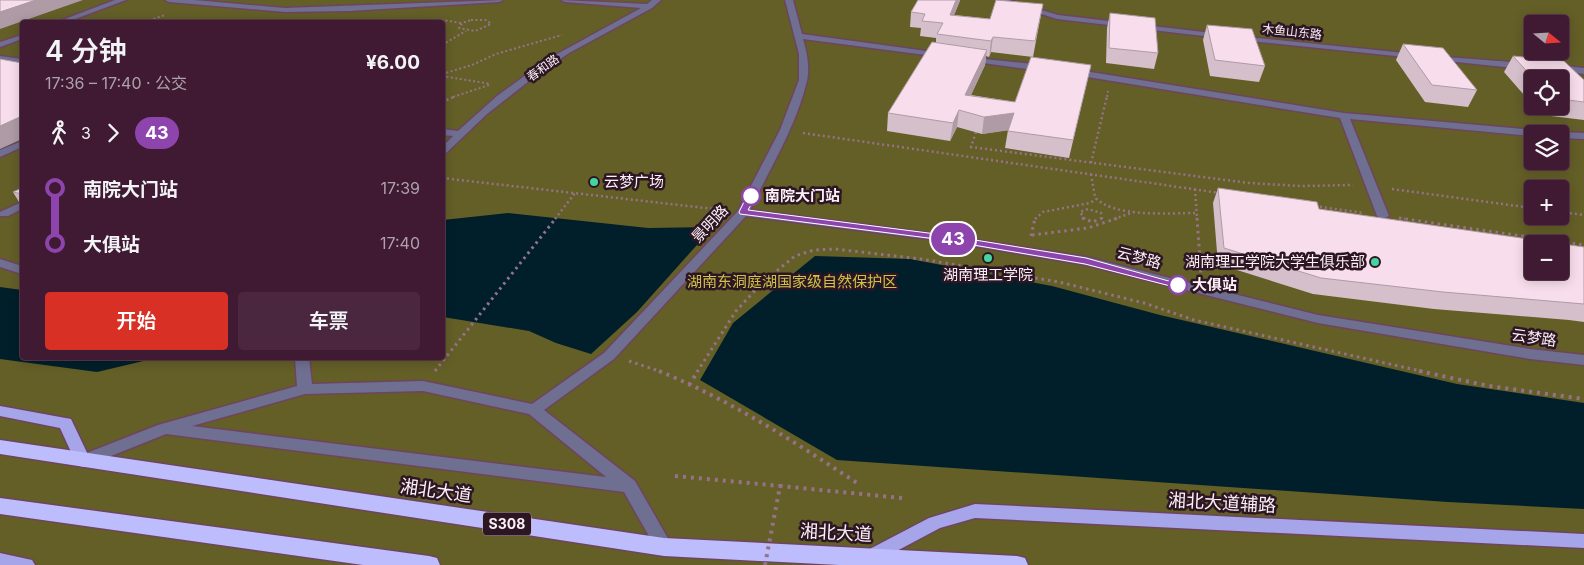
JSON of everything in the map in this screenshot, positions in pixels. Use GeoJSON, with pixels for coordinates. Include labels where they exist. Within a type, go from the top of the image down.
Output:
{"type":"FeatureCollection","features":[{"type":"Feature","properties":{"kind":"highway","name":"湘北大道"},"geometry":{"type":"LineString","coordinates":[[0,447],[664,547],[1017,565]]}},
{"type":"Feature","properties":{"kind":"highway"},"geometry":{"type":"LineString","coordinates":[[0,506],[385,562],[429,565]]}},
{"type":"Feature","properties":{"kind":"main road"},"geometry":{"type":"LineString","coordinates":[[0,411],[66,423],[83,461]]}},
{"type":"Feature","properties":{"kind":"main road","name":"湘北大道辅路"},"geometry":{"type":"LineString","coordinates":[[868,557],[935,523],[975,511],[1584,541]]}},
{"type":"Feature","properties":{"kind":"main road"},"geometry":{"type":"LineString","coordinates":[[0,561],[26,565]]}},
{"type":"Feature","properties":{"kind":"lane"},"geometry":{"type":"LineString","coordinates":[[67,20],[122,0]]}},
{"type":"Feature","properties":{"kind":"lane"},"geometry":{"type":"LineString","coordinates":[[168,0],[285,10],[362,9],[499,0]]}},
{"type":"Feature","properties":{"kind":"lane"},"geometry":{"type":"LineString","coordinates":[[565,0],[649,6]]}},
{"type":"Feature","properties":{"kind":"lane","name":"春和路"},"geometry":{"type":"LineString","coordinates":[[445,150],[459,134],[565,52],[657,0]]}},
{"type":"Feature","properties":{"kind":"lane","name":"景明路"},"geometry":{"type":"LineString","coordinates":[[534,410],[609,356],[743,212],[785,130],[803,80],[803,54],[789,0]]}},
{"type":"Feature","properties":{"kind":"lane","name":"木鱼山东路"},"geometry":{"type":"LineString","coordinates":[[1001,0],[1056,17],[1421,57]]}},
{"type":"Feature","properties":{"kind":"lane"},"geometry":{"type":"LineString","coordinates":[[797,36],[1111,79],[1344,116],[1524,132]]}},
{"type":"Feature","properties":{"kind":"lane"},"geometry":{"type":"LineString","coordinates":[[0,45],[20,37]]}},
{"type":"Feature","properties":{"kind":"lane"},"geometry":{"type":"LineString","coordinates":[[0,58],[20,61]]}},
{"type":"Feature","properties":{"kind":"lane"},"geometry":{"type":"LineString","coordinates":[[1430,58],[1536,66]]}},
{"type":"Feature","properties":{"kind":"lane"},"geometry":{"type":"LineString","coordinates":[[1546,67],[1584,71]]}},
{"type":"Feature","properties":{"kind":"lane"},"geometry":{"type":"LineString","coordinates":[[1344,116],[1383,216]]}},
{"type":"Feature","properties":{"kind":"lane"},"geometry":{"type":"LineString","coordinates":[[445,132],[459,134]]}},
{"type":"Feature","properties":{"kind":"lane"},"geometry":{"type":"LineString","coordinates":[[1569,135],[1584,136]]}},
{"type":"Feature","properties":{"kind":"lane"},"geometry":{"type":"LineString","coordinates":[[0,154],[20,145]]}},
{"type":"Feature","properties":{"kind":"lane"},"geometry":{"type":"LineString","coordinates":[[2,216],[20,206]]}},
{"type":"Feature","properties":{"kind":"lane","name":"云梦路"},"geometry":{"type":"LineString","coordinates":[[743,212],[944,238],[1086,261],[1202,292],[1318,319],[1530,354],[1584,360]]}},
{"type":"Feature","properties":{"kind":"lane"},"geometry":{"type":"LineString","coordinates":[[0,263],[20,269]]}},
{"type":"Feature","properties":{"kind":"lane"},"geometry":{"type":"LineString","coordinates":[[302,360],[305,389]]}},
{"type":"Feature","properties":{"kind":"lane"},"geometry":{"type":"LineString","coordinates":[[83,461],[163,429],[305,389],[424,386],[534,410],[628,486],[664,547]]}},
{"type":"Feature","properties":{"kind":"lane"},"geometry":{"type":"LineString","coordinates":[[163,429],[628,486]]}},
{"type":"Feature","properties":{"kind":"path"},"geometry":{"type":"LineString","coordinates":[[445,20],[462,23],[476,19],[491,22],[486,28],[466,31],[445,43]]}},
{"type":"Feature","properties":{"kind":"path"},"geometry":{"type":"LineString","coordinates":[[462,23],[459,28],[466,31]]}},
{"type":"Feature","properties":{"kind":"path"},"geometry":{"type":"LineString","coordinates":[[445,74],[496,54],[566,34]]}},
{"type":"Feature","properties":{"kind":"path"},"geometry":{"type":"LineString","coordinates":[[445,76],[493,84],[445,101]]}},
{"type":"Feature","properties":{"kind":"path"},"geometry":{"type":"LineString","coordinates":[[1091,164],[1111,79]]}},
{"type":"Feature","properties":{"kind":"path"},"geometry":{"type":"LineString","coordinates":[[785,130],[1223,193]]}},
{"type":"Feature","properties":{"kind":"path"},"geometry":{"type":"LineString","coordinates":[[976,132],[971,147],[1091,164],[1249,183],[1300,186],[1330,184],[1371,186],[1524,207]]}},
{"type":"Feature","properties":{"kind":"path"},"geometry":{"type":"LineString","coordinates":[[1091,174],[1096,199],[1105,205],[1138,211],[1196,213]]}},
{"type":"Feature","properties":{"kind":"path"},"geometry":{"type":"LineString","coordinates":[[445,178],[743,212]]}},
{"type":"Feature","properties":{"kind":"path"},"geometry":{"type":"LineString","coordinates":[[1194,189],[1202,292]]}},
{"type":"Feature","properties":{"kind":"path"},"geometry":{"type":"LineString","coordinates":[[445,359],[575,193]]}},
{"type":"Feature","properties":{"kind":"path"},"geometry":{"type":"LineString","coordinates":[[1028,252],[1034,217],[1042,212],[1090,203],[1096,199]]}},
{"type":"Feature","properties":{"kind":"path"},"geometry":{"type":"LineString","coordinates":[[1080,205],[1084,210]]}},
{"type":"Feature","properties":{"kind":"path"},"geometry":{"type":"LineString","coordinates":[[1308,205],[1584,245]]}},
{"type":"Feature","properties":{"kind":"path"},"geometry":{"type":"LineString","coordinates":[[1091,209],[1101,213],[1103,217],[1098,223],[1082,218],[1079,214],[1084,210],[1091,209]]}},
{"type":"Feature","properties":{"kind":"path"},"geometry":{"type":"LineString","coordinates":[[1031,235],[1088,228],[1098,223],[1138,211]]}},
{"type":"Feature","properties":{"kind":"path"},"geometry":{"type":"LineString","coordinates":[[1569,213],[1584,215]]}},
{"type":"Feature","properties":{"kind":"path"},"geometry":{"type":"LineString","coordinates":[[689,384],[736,311],[762,282],[795,256],[814,250],[835,249],[921,259],[1059,282],[1144,302],[1194,320],[1247,330],[1391,365],[1489,386],[1584,398]]}},
{"type":"Feature","properties":{"kind":"path"},"geometry":{"type":"LineString","coordinates":[[609,356],[640,364],[689,384],[793,441],[857,483]]}},
{"type":"Feature","properties":{"kind":"path"},"geometry":{"type":"LineString","coordinates":[[424,386],[444,360]]}},
{"type":"Feature","properties":{"kind":"path"},"geometry":{"type":"LineString","coordinates":[[675,476],[902,498]]}},
{"type":"Feature","properties":{"kind":"path"},"geometry":{"type":"LineString","coordinates":[[765,565],[780,486]]}},
{"type":"Feature","properties":{"kind":"green space","name":"湖南东洞庭湖国家级自然保护区"},"geometry":{"type":"Polygon","coordinates":[[[0,0],[1584,0],[1584,565],[0,565],[0,0]]]}},
{"type":"Feature","properties":{"kind":"water"},"geometry":{"type":"Polygon","coordinates":[[[508,213],[648,228],[713,227],[637,312],[591,354],[556,343],[529,331],[445,317],[445,220],[508,213]]]}},
{"type":"Feature","properties":{"kind":"water"},"geometry":{"type":"Polygon","coordinates":[[[815,256],[910,259],[1052,286],[1160,315],[1457,384],[1584,403],[1584,509],[1448,502],[837,460],[700,380],[733,323],[815,256]]]}},
{"type":"Feature","properties":{"kind":"water"},"geometry":{"type":"Polygon","coordinates":[[[0,287],[20,290],[20,360],[148,360],[97,372],[0,359],[0,287]]]}},
{"type":"Feature","properties":{"kind":"building"},"geometry":{"type":"Polygon","coordinates":[[[0,0],[36,0],[0,12],[0,0]]]}},
{"type":"Feature","properties":{"kind":"building"},"geometry":{"type":"Polygon","coordinates":[[[918,0],[956,0],[950,15],[990,19],[996,0],[1043,4],[1035,41],[993,37],[991,41],[937,34],[943,23],[922,21],[925,14],[911,12],[918,0]]]}},
{"type":"Feature","properties":{"kind":"building"},"geometry":{"type":"Polygon","coordinates":[[[1110,13],[1155,18],[1158,53],[1109,48],[1110,13]]]}},
{"type":"Feature","properties":{"kind":"building"},"geometry":{"type":"Polygon","coordinates":[[[1207,25],[1252,29],[1265,66],[1215,60],[1207,25]]]}},
{"type":"Feature","properties":{"kind":"building"},"geometry":{"type":"Polygon","coordinates":[[[932,42],[987,50],[965,95],[1015,102],[1031,57],[1091,65],[1073,140],[1008,131],[1014,113],[984,117],[959,110],[953,123],[888,113],[932,42]]]}},
{"type":"Feature","properties":{"kind":"building"},"geometry":{"type":"Polygon","coordinates":[[[1403,44],[1443,48],[1477,90],[1432,85],[1403,44]]]}},
{"type":"Feature","properties":{"kind":"building"},"geometry":{"type":"Polygon","coordinates":[[[1513,56],[1524,57],[1524,60],[1564,61],[1584,80],[1584,102],[1569,100],[1569,70],[1526,70],[1513,56]]]}},
{"type":"Feature","properties":{"kind":"building"},"geometry":{"type":"Polygon","coordinates":[[[0,59],[20,63],[20,117],[0,126],[0,59]]]}},
{"type":"Feature","properties":{"kind":"building","name":"湖南理工学院大学生俱乐部"},"geometry":{"type":"Polygon","coordinates":[[[1218,188],[1317,202],[1319,209],[1524,238],[1524,280],[1569,280],[1569,245],[1584,247],[1584,304],[1443,292],[1321,278],[1224,248],[1218,188]]]}},
{"type":"Feature","properties":{"kind":"building"},"geometry":{"type":"Polygon","coordinates":[[[20,189],[20,194],[13,192],[20,189]]]}},
{"type":"Feature","properties":{"kind":"bus line","name":"43"},"geometry":{"type":"LineString","coordinates":[[751,196],[743,212],[944,238],[1086,261],[1178,285]]}},
{"type":"Feature","properties":{"kind":"place","name":"云梦广场"},"geometry":{"type":"Point","coordinates":[594,182]}},
{"type":"Feature","properties":{"kind":"place","name":"南院大门站"},"geometry":{"type":"Point","coordinates":[751,196]}},
{"type":"Feature","properties":{"kind":"place","name":"湖南理工学院"},"geometry":{"type":"Point","coordinates":[988,258]}},
{"type":"Feature","properties":{"kind":"place","name":"湖南理工学院大学生俱乐部"},"geometry":{"type":"Point","coordinates":[1375,262]}},
{"type":"Feature","properties":{"kind":"place","name":"大俱站"},"geometry":{"type":"Point","coordinates":[1178,285]}}]}
